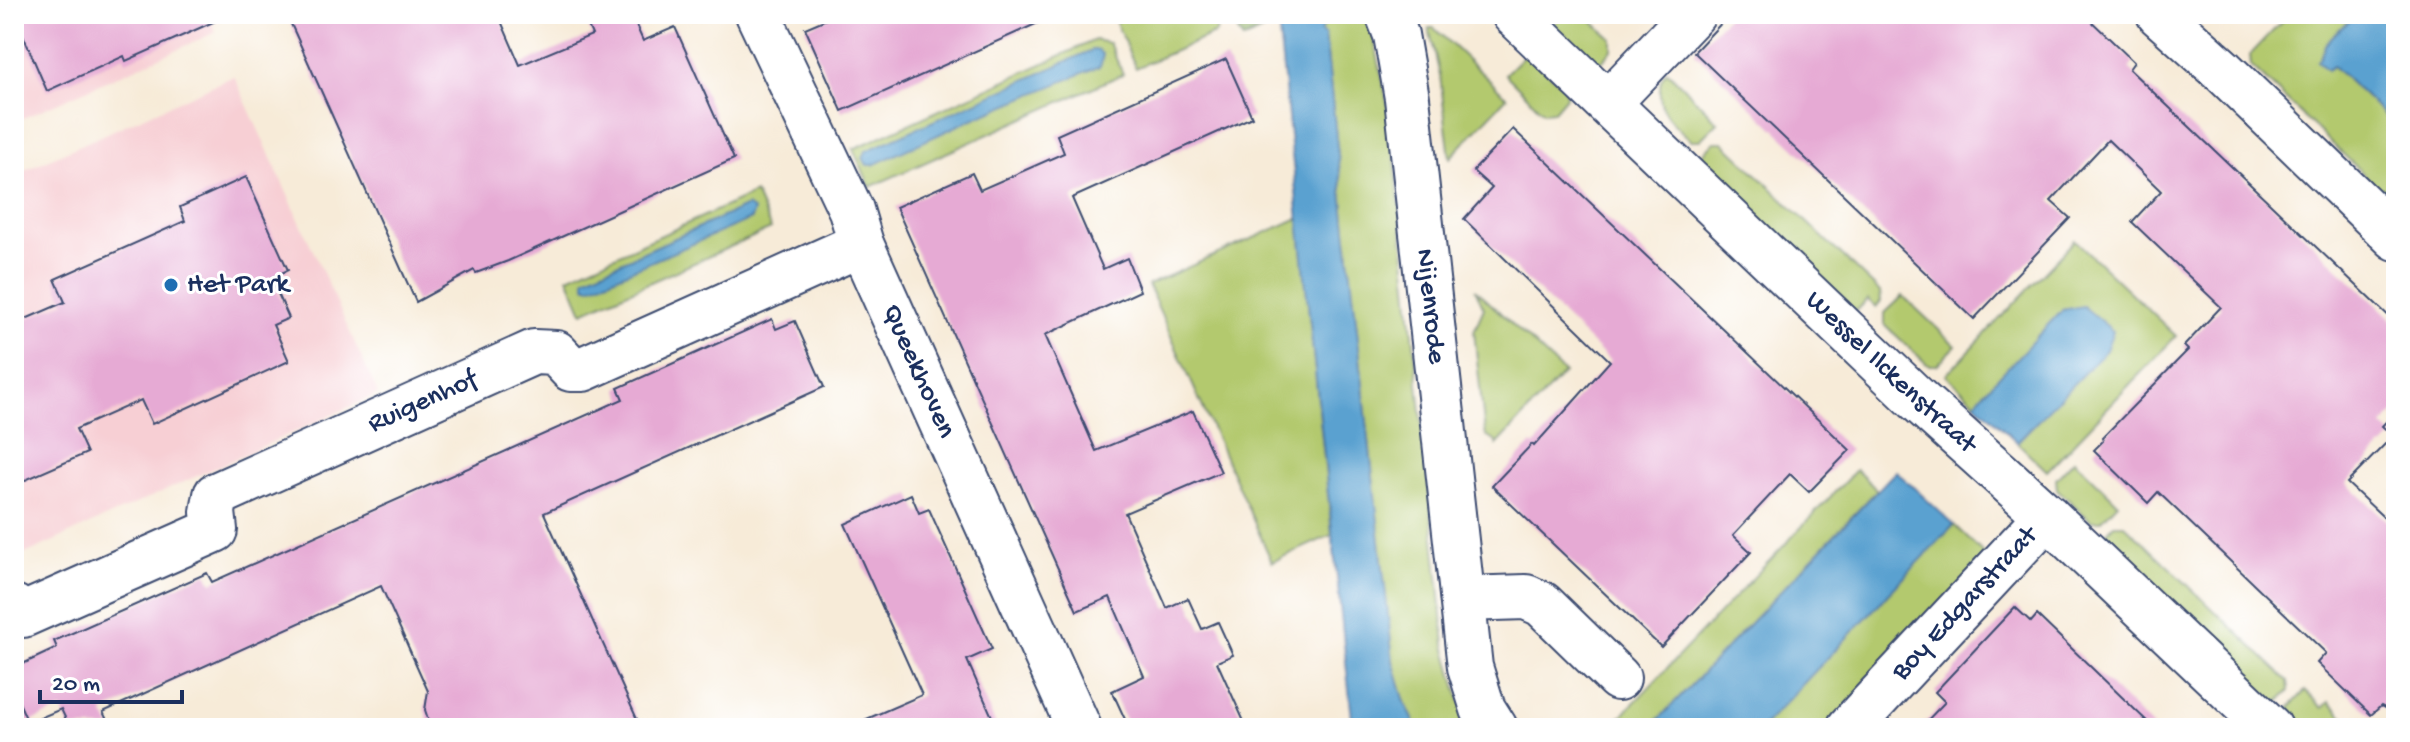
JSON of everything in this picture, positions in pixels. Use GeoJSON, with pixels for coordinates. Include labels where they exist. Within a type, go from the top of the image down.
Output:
{"type":"FeatureCollection","features":[{"type":"Feature","properties":{"kind":"street","name":"Queekhoven"},"geometry":{"type":"LineString","coordinates":[[758,14],[851,210],[861,244],[1079,728]]}},
{"type":"Feature","properties":{"kind":"street","name":"Nijenrode"},"geometry":{"type":"LineString","coordinates":[[1388,14],[1396,35],[1407,98],[1470,667],[1483,709],[1495,728]]}},
{"type":"Feature","properties":{"kind":"street","name":"Wessel Ilckenstraat"},"geometry":{"type":"LineString","coordinates":[[1514,14],[1917,399],[2047,516],[2270,728]]}},
{"type":"Feature","properties":{"kind":"street"},"geometry":{"type":"LineString","coordinates":[[1608,103],[1693,14]]}},
{"type":"Feature","properties":{"kind":"street"},"geometry":{"type":"LineString","coordinates":[[2159,14],[2223,71],[2396,238]]}},
{"type":"Feature","properties":{"kind":"street","name":"Ruigenhof"},"geometry":{"type":"LineString","coordinates":[[14,607],[23,615],[215,530],[213,512],[216,495],[534,352],[556,353],[571,369],[583,369],[861,244]]}},
{"type":"Feature","properties":{"kind":"street","name":"Boy Edgarstraat"},"geometry":{"type":"LineString","coordinates":[[1849,728],[2047,516]]}},
{"type":"Feature","properties":{"kind":"street"},"geometry":{"type":"LineString","coordinates":[[1463,599],[1526,597],[1542,604],[1618,678]]}},
{"type":"Feature","properties":{"kind":"shaded area"},"geometry":{"type":"Polygon","coordinates":[[[14,14],[208,14],[216,32],[14,122],[14,14]]]}},
{"type":"Feature","properties":{"kind":"shaded area","name":"Het Park"},"geometry":{"type":"Polygon","coordinates":[[[234,76],[378,394],[14,559],[14,175],[234,76]]]}},
{"type":"Feature","properties":{"kind":"green space"},"geometry":{"type":"Polygon","coordinates":[[[1112,14],[1218,14],[1216,33],[1136,68],[1112,14]]]}},
{"type":"Feature","properties":{"kind":"green space"},"geometry":{"type":"Polygon","coordinates":[[[1236,14],[1293,14],[1291,21],[1278,23],[1243,40],[1234,24],[1236,14]]]}},
{"type":"Feature","properties":{"kind":"green space"},"geometry":{"type":"Polygon","coordinates":[[[1293,14],[1369,14],[1391,121],[1445,645],[1460,700],[1474,728],[1417,728],[1405,702],[1393,661],[1325,35],[1303,20],[1291,21],[1293,14]]]}},
{"type":"Feature","properties":{"kind":"green space"},"geometry":{"type":"Polygon","coordinates":[[[1563,14],[1585,14],[1612,39],[1612,50],[1597,66],[1550,28],[1563,14]]]}},
{"type":"Feature","properties":{"kind":"green space"},"geometry":{"type":"Polygon","coordinates":[[[2289,14],[2361,14],[2337,32],[2322,56],[2396,126],[2396,205],[2251,66],[2250,55],[2289,14]]]}},
{"type":"Feature","properties":{"kind":"green space"},"geometry":{"type":"Polygon","coordinates":[[[1429,28],[1434,28],[1507,97],[1450,158],[1440,76],[1429,28]]]}},
{"type":"Feature","properties":{"kind":"green space"},"geometry":{"type":"Polygon","coordinates":[[[1095,40],[1109,43],[1123,74],[870,187],[853,149],[1095,40]]]}},
{"type":"Feature","properties":{"kind":"green space"},"geometry":{"type":"Polygon","coordinates":[[[1527,52],[1565,88],[1566,97],[1554,111],[1543,112],[1505,74],[1527,52]]]}},
{"type":"Feature","properties":{"kind":"green space"},"geometry":{"type":"Polygon","coordinates":[[[1667,71],[1718,122],[1700,140],[1691,140],[1665,112],[1660,86],[1667,71]]]}},
{"type":"Feature","properties":{"kind":"green space"},"geometry":{"type":"Polygon","coordinates":[[[1714,142],[1723,142],[1880,292],[1881,301],[1876,307],[1868,300],[1855,312],[1696,161],[1714,142]]]}},
{"type":"Feature","properties":{"kind":"green space"},"geometry":{"type":"Polygon","coordinates":[[[755,193],[771,229],[583,312],[568,277],[755,193]]]}},
{"type":"Feature","properties":{"kind":"green space"},"geometry":{"type":"Polygon","coordinates":[[[1299,218],[1332,535],[1272,562],[1148,285],[1299,218]]]}},
{"type":"Feature","properties":{"kind":"green space"},"geometry":{"type":"Polygon","coordinates":[[[2075,240],[2176,336],[2047,471],[2017,442],[2106,350],[2112,331],[2083,306],[2062,310],[1975,402],[1946,375],[2075,240]]]}},
{"type":"Feature","properties":{"kind":"green space"},"geometry":{"type":"Polygon","coordinates":[[[1475,289],[1564,373],[1497,445],[1486,436],[1484,425],[1474,331],[1484,308],[1475,289]]]}},
{"type":"Feature","properties":{"kind":"green space"},"geometry":{"type":"Polygon","coordinates":[[[1903,296],[1956,346],[1937,365],[1928,365],[1885,325],[1885,313],[1903,296]]]}},
{"type":"Feature","properties":{"kind":"green space"},"geometry":{"type":"Polygon","coordinates":[[[2074,460],[2118,503],[2101,521],[2091,521],[2057,489],[2056,479],[2074,460]]]}},
{"type":"Feature","properties":{"kind":"green space"},"geometry":{"type":"Polygon","coordinates":[[[1856,470],[1877,490],[1650,728],[1610,728],[1856,470]]]}},
{"type":"Feature","properties":{"kind":"green space"},"geometry":{"type":"Polygon","coordinates":[[[2114,524],[2124,524],[2288,681],[2289,691],[2271,710],[2096,543],[2114,524]]]}},
{"type":"Feature","properties":{"kind":"green space"},"geometry":{"type":"Polygon","coordinates":[[[1954,525],[1988,558],[1825,728],[1761,728],[1954,525]]]}},
{"type":"Feature","properties":{"kind":"green space"},"geometry":{"type":"Polygon","coordinates":[[[2305,691],[2323,708],[2329,702],[2355,728],[2309,728],[2288,709],[2305,691]]]}},
{"type":"Feature","properties":{"kind":"water"},"geometry":{"type":"Polygon","coordinates":[[[2361,14],[2396,14],[2396,126],[2333,66],[2327,70],[2317,61],[2333,35],[2361,14]]]}},
{"type":"Feature","properties":{"kind":"water"},"geometry":{"type":"Polygon","coordinates":[[[1318,15],[1327,21],[1320,31],[1325,35],[1393,661],[1405,702],[1417,728],[1353,728],[1278,23],[1303,20],[1311,25],[1318,15]]]}},
{"type":"Feature","properties":{"kind":"water"},"geometry":{"type":"Polygon","coordinates":[[[1098,50],[1103,55],[1100,66],[970,120],[873,165],[867,165],[863,158],[866,151],[1098,50]]]}},
{"type":"Feature","properties":{"kind":"water"},"geometry":{"type":"Polygon","coordinates":[[[747,206],[754,211],[751,219],[606,281],[590,287],[585,285],[585,278],[747,206]]]}},
{"type":"Feature","properties":{"kind":"water"},"geometry":{"type":"Polygon","coordinates":[[[2083,306],[2113,331],[2106,350],[2017,442],[1975,402],[2062,310],[2083,306]]]}},
{"type":"Feature","properties":{"kind":"water"},"geometry":{"type":"Polygon","coordinates":[[[1896,471],[1954,525],[1761,728],[1650,728],[1896,471]]]}},
{"type":"Feature","properties":{"kind":"building"},"geometry":{"type":"Polygon","coordinates":[[[14,14],[231,14],[126,61],[124,56],[47,91],[14,14]]]}},
{"type":"Feature","properties":{"kind":"building"},"geometry":{"type":"Polygon","coordinates":[[[315,14],[498,14],[520,65],[592,35],[583,14],[631,14],[643,41],[675,27],[734,159],[508,261],[476,273],[474,270],[416,302],[291,24],[315,14]]]}},
{"type":"Feature","properties":{"kind":"building"},"geometry":{"type":"Polygon","coordinates":[[[838,14],[1058,14],[842,111],[805,28],[838,14]]]}},
{"type":"Feature","properties":{"kind":"building"},"geometry":{"type":"Polygon","coordinates":[[[1730,14],[2084,14],[2134,62],[2129,69],[2396,323],[2396,411],[2382,426],[2393,436],[2347,483],[2396,529],[2396,714],[2381,706],[2371,715],[2317,663],[2326,653],[2158,492],[2148,503],[2094,450],[2188,350],[2184,346],[2221,307],[2132,222],[2161,191],[2108,140],[2051,201],[2070,218],[1974,319],[1694,52],[1730,14]]]}},
{"type":"Feature","properties":{"kind":"building"},"geometry":{"type":"Polygon","coordinates":[[[1226,59],[1252,117],[1072,198],[1103,269],[1127,258],[1140,291],[1045,335],[1096,451],[1193,411],[1221,472],[1125,513],[1167,608],[1188,598],[1202,629],[1218,622],[1233,655],[1217,662],[1247,728],[1129,728],[1112,691],[1144,676],[1110,597],[1077,611],[896,207],[972,173],[980,190],[1064,153],[1057,135],[1226,59]]]}},
{"type":"Feature","properties":{"kind":"building"},"geometry":{"type":"Polygon","coordinates":[[[1513,129],[1850,450],[1809,492],[1790,474],[1733,535],[1751,552],[1661,647],[1492,486],[1532,444],[1534,446],[1610,361],[1464,219],[1492,188],[1473,171],[1513,129]]]}},
{"type":"Feature","properties":{"kind":"building"},"geometry":{"type":"Polygon","coordinates":[[[246,177],[288,270],[271,278],[289,318],[273,325],[289,361],[152,424],[141,400],[76,429],[87,453],[14,485],[14,324],[65,302],[55,279],[185,221],[180,207],[246,177]]]}},
{"type":"Feature","properties":{"kind":"building"},"geometry":{"type":"Polygon","coordinates":[[[772,319],[776,329],[795,321],[824,387],[544,513],[641,728],[431,728],[425,710],[428,691],[381,586],[103,712],[111,728],[70,728],[61,709],[28,723],[14,691],[14,668],[57,648],[54,641],[207,573],[212,582],[623,399],[618,388],[772,319]]]}},
{"type":"Feature","properties":{"kind":"building"},"geometry":{"type":"Polygon","coordinates":[[[911,494],[919,513],[929,509],[992,649],[967,660],[997,728],[846,728],[922,695],[845,524],[911,494]]]}},
{"type":"Feature","properties":{"kind":"building"},"geometry":{"type":"Polygon","coordinates":[[[2015,607],[2031,622],[2037,615],[2154,728],[1920,728],[1945,702],[1935,692],[2015,607]]]}},
{"type":"Feature","properties":{"kind":"place","name":"Het Park"},"geometry":{"type":"Point","coordinates":[171,285]}}]}
